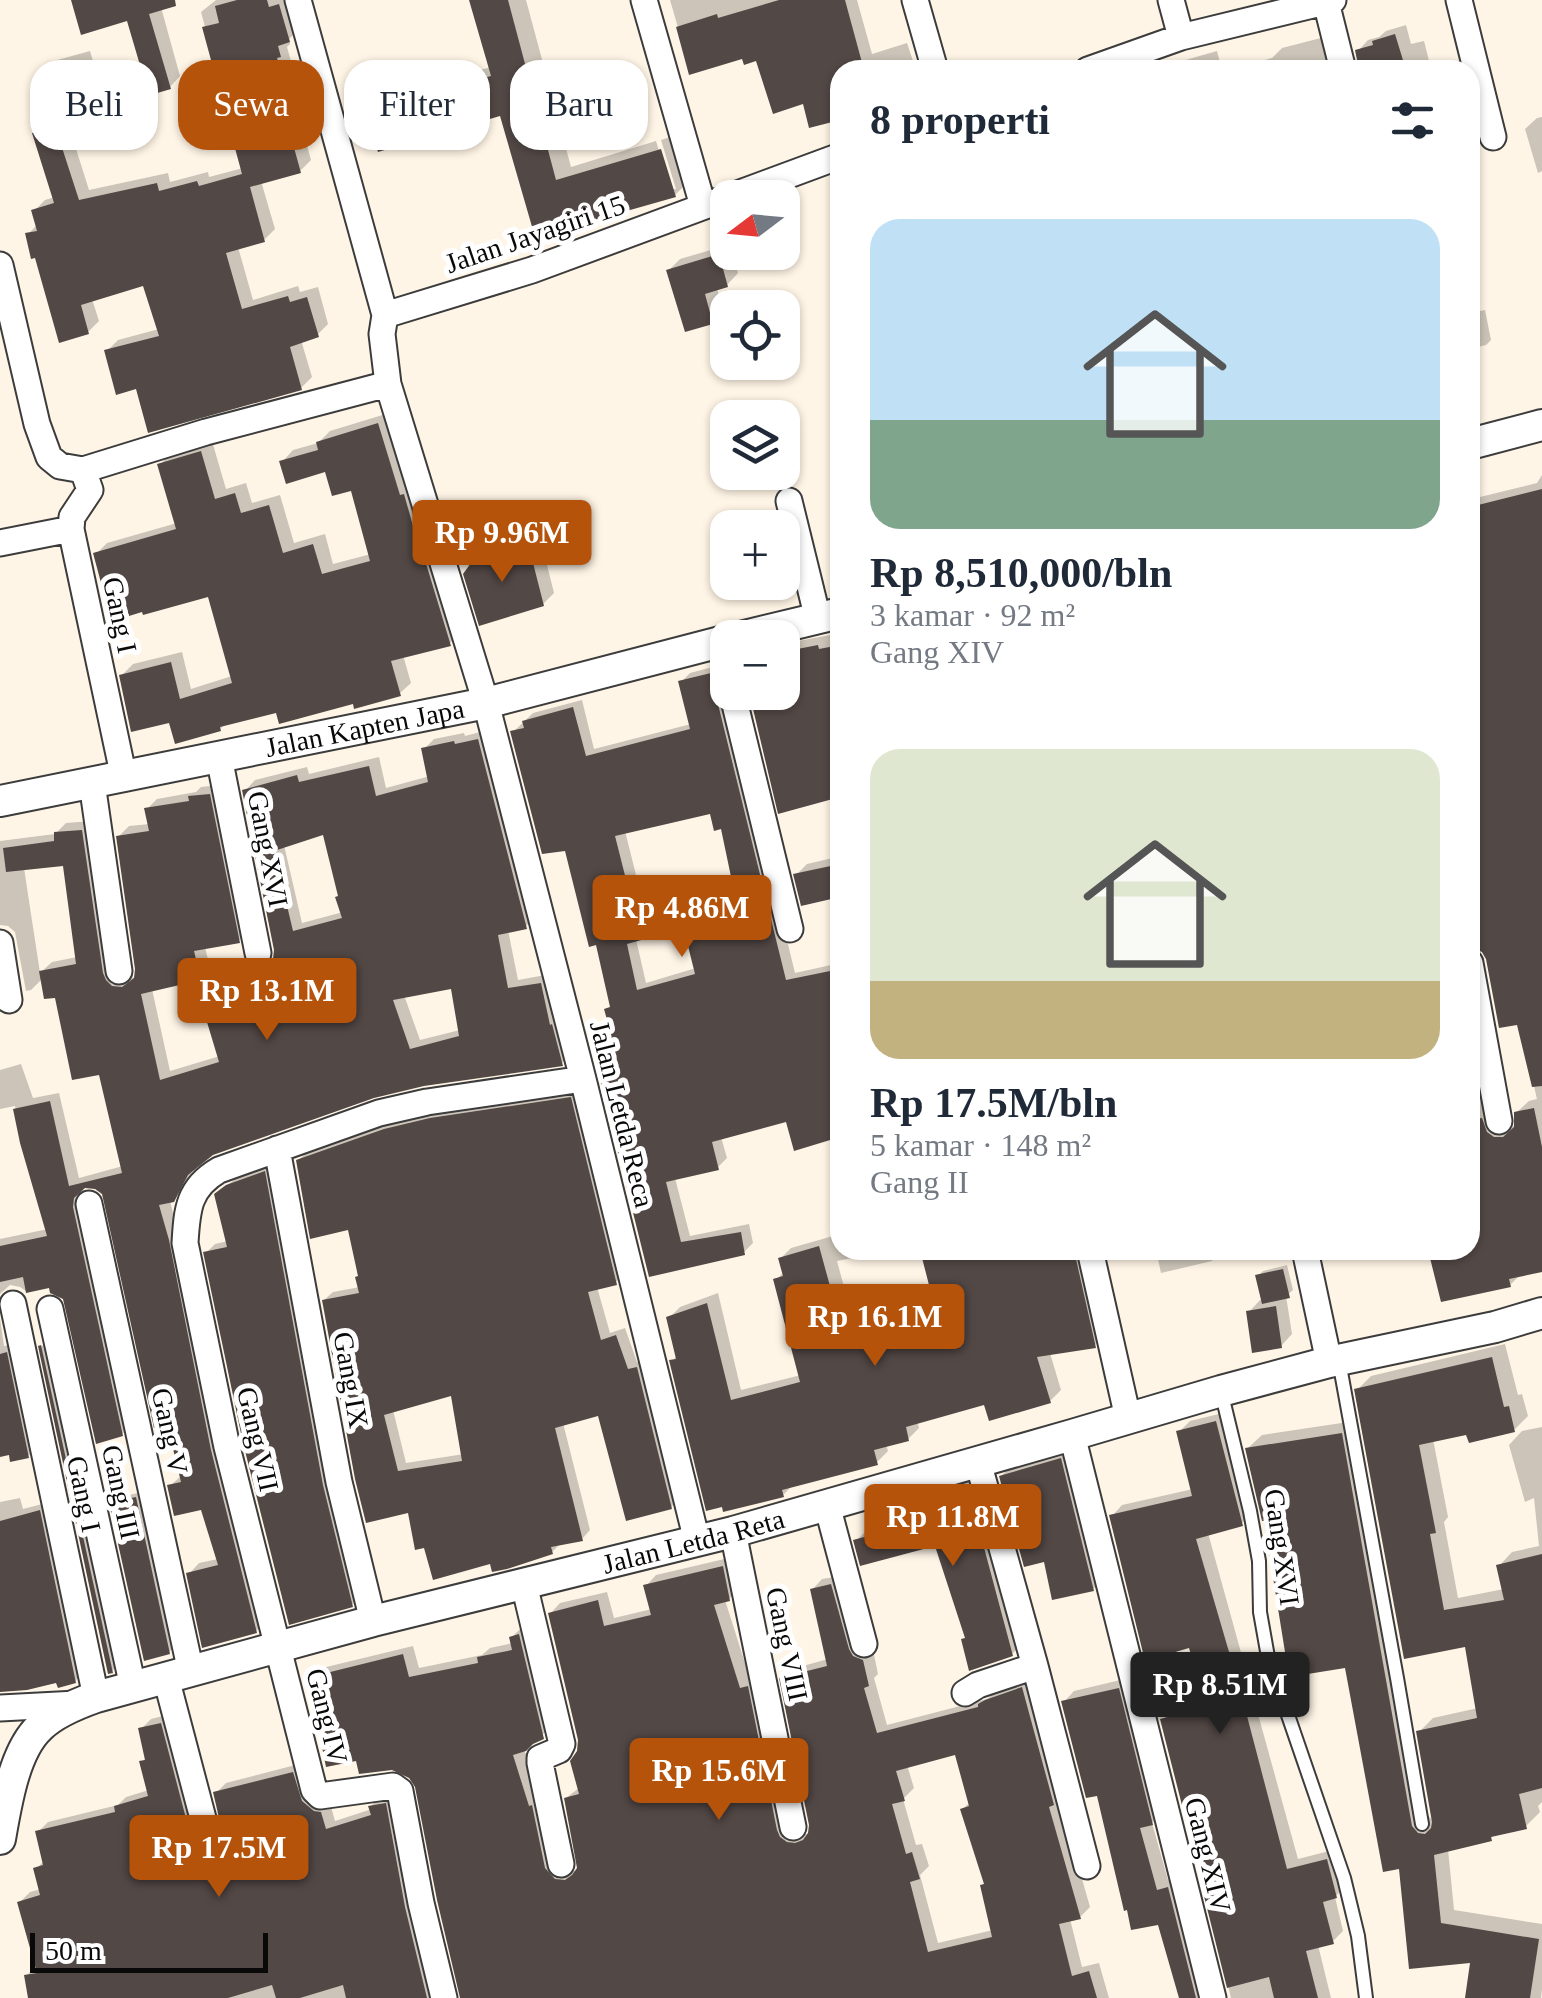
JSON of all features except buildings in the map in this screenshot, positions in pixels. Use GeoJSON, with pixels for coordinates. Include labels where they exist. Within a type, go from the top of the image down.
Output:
{"type":"FeatureCollection","features":[{"type":"Feature","properties":{"kind":"street","name":"Jalan Letda Reca"},"geometry":{"type":"LineString","coordinates":[[298,0],[385,315],[382,334],[388,384],[486,703],[697,1541]]}},
{"type":"Feature","properties":{"kind":"street"},"geometry":{"type":"LineString","coordinates":[[644,0],[703,206]]}},
{"type":"Feature","properties":{"kind":"street"},"geometry":{"type":"LineString","coordinates":[[915,0],[932,60]]}},
{"type":"Feature","properties":{"kind":"street"},"geometry":{"type":"LineString","coordinates":[[1171,0],[1181,37]]}},
{"type":"Feature","properties":{"kind":"street"},"geometry":{"type":"LineString","coordinates":[[1459,0],[1474,60]]}},
{"type":"Feature","properties":{"kind":"street"},"geometry":{"type":"LineString","coordinates":[[1116,60],[1181,37],[1329,1],[1341,60]]}},
{"type":"Feature","properties":{"kind":"street"},"geometry":{"type":"LineString","coordinates":[[1480,85],[1493,137]]}},
{"type":"Feature","properties":{"kind":"street","name":"Jalan Jayagiri 15"},"geometry":{"type":"LineString","coordinates":[[385,315],[532,270],[830,160]]}},
{"type":"Feature","properties":{"kind":"street"},"geometry":{"type":"LineString","coordinates":[[0,266],[38,424],[53,462],[84,470],[206,432],[388,384]]}},
{"type":"Feature","properties":{"kind":"street"},"geometry":{"type":"LineString","coordinates":[[1480,441],[1542,424]]}},
{"type":"Feature","properties":{"kind":"street"},"geometry":{"type":"LineString","coordinates":[[0,543],[71,529],[72,517],[90,490],[84,470]]}},
{"type":"Feature","properties":{"kind":"street"},"geometry":{"type":"LineString","coordinates":[[789,501],[829,616]]}},
{"type":"Feature","properties":{"kind":"street","name":"Gang I"},"geometry":{"type":"LineString","coordinates":[[71,529],[124,778]]}},
{"type":"Feature","properties":{"kind":"street","name":"Jalan Kapten Japa"},"geometry":{"type":"LineString","coordinates":[[800,623],[829,616]]}},
{"type":"Feature","properties":{"kind":"street","name":"Jalan Kapten Japa"},"geometry":{"type":"LineString","coordinates":[[0,801],[486,703],[710,645]]}},
{"type":"Feature","properties":{"kind":"street"},"geometry":{"type":"LineString","coordinates":[[736,710],[790,928]]}},
{"type":"Feature","properties":{"kind":"street","name":"Gang XVI"},"geometry":{"type":"LineString","coordinates":[[219,757],[258,952]]}},
{"type":"Feature","properties":{"kind":"street"},"geometry":{"type":"LineString","coordinates":[[92,783],[119,971]]}},
{"type":"Feature","properties":{"kind":"street"},"geometry":{"type":"LineString","coordinates":[[0,943],[8,1000]]}},
{"type":"Feature","properties":{"kind":"street"},"geometry":{"type":"LineString","coordinates":[[1480,1017],[1499,1120]]}},
{"type":"Feature","properties":{"kind":"street"},"geometry":{"type":"LineString","coordinates":[[278,1149],[379,1113],[583,1078]]}},
{"type":"Feature","properties":{"kind":"street","name":"Gang VII"},"geometry":{"type":"LineString","coordinates":[[278,1149],[210,1176],[193,1194],[184,1243],[227,1447],[280,1648]]}},
{"type":"Feature","properties":{"kind":"street","name":"Gang IX"},"geometry":{"type":"LineString","coordinates":[[278,1149],[339,1482],[373,1621]]}},
{"type":"Feature","properties":{"kind":"street","name":"Gang V"},"geometry":{"type":"LineString","coordinates":[[89,1204],[210,1845]]}},
{"type":"Feature","properties":{"kind":"street"},"geometry":{"type":"LineString","coordinates":[[1092,1260],[1128,1418]]}},
{"type":"Feature","properties":{"kind":"street"},"geometry":{"type":"LineString","coordinates":[[1308,1260],[1334,1362]]}},
{"type":"Feature","properties":{"kind":"street","name":"Gang I"},"geometry":{"type":"LineString","coordinates":[[13,1304],[86,1700]]}},
{"type":"Feature","properties":{"kind":"street","name":"Gang III"},"geometry":{"type":"LineString","coordinates":[[50,1309],[133,1688]]}},
{"type":"Feature","properties":{"kind":"street","name":"Jalan Letda Reta"},"geometry":{"type":"LineString","coordinates":[[86,1700],[373,1621],[733,1532],[1221,1391],[1542,1313]]}},
{"type":"Feature","properties":{"kind":"street","name":"Gang XIV"},"geometry":{"type":"LineString","coordinates":[[1072,1436],[1214,1998]]}},
{"type":"Feature","properties":{"kind":"street"},"geometry":{"type":"LineString","coordinates":[[978,1462],[1087,1866]]}},
{"type":"Feature","properties":{"kind":"street"},"geometry":{"type":"LineString","coordinates":[[827,1504],[864,1644]]}},
{"type":"Feature","properties":{"kind":"street","name":"Gang VIII"},"geometry":{"type":"LineString","coordinates":[[733,1532],[794,1827]]}},
{"type":"Feature","properties":{"kind":"street"},"geometry":{"type":"LineString","coordinates":[[524,1584],[562,1744],[560,1750],[544,1756],[540,1763],[561,1864]]}},
{"type":"Feature","properties":{"kind":"street","name":"Gang IV"},"geometry":{"type":"LineString","coordinates":[[280,1648],[314,1790],[320,1796],[392,1786],[400,1791],[444,1998]]}},
{"type":"Feature","properties":{"kind":"street"},"geometry":{"type":"LineString","coordinates":[[965,1694],[978,1685],[1036,1666]]}},
{"type":"Feature","properties":{"kind":"street"},"geometry":{"type":"LineString","coordinates":[[0,1708],[86,1700]]}},
{"type":"Feature","properties":{"kind":"street"},"geometry":{"type":"LineString","coordinates":[[0,1838],[21,1755],[40,1727],[86,1700]]}},
{"type":"Feature","properties":{"kind":"lane"},"geometry":{"type":"LineString","coordinates":[[1334,1362],[1398,1678],[1422,1824]]}},
{"type":"Feature","properties":{"kind":"lane","name":"Gang XVI"},"geometry":{"type":"LineString","coordinates":[[1221,1391],[1259,1561],[1260,1612],[1268,1658],[1344,1878],[1358,1936],[1366,1998]]}}]}
